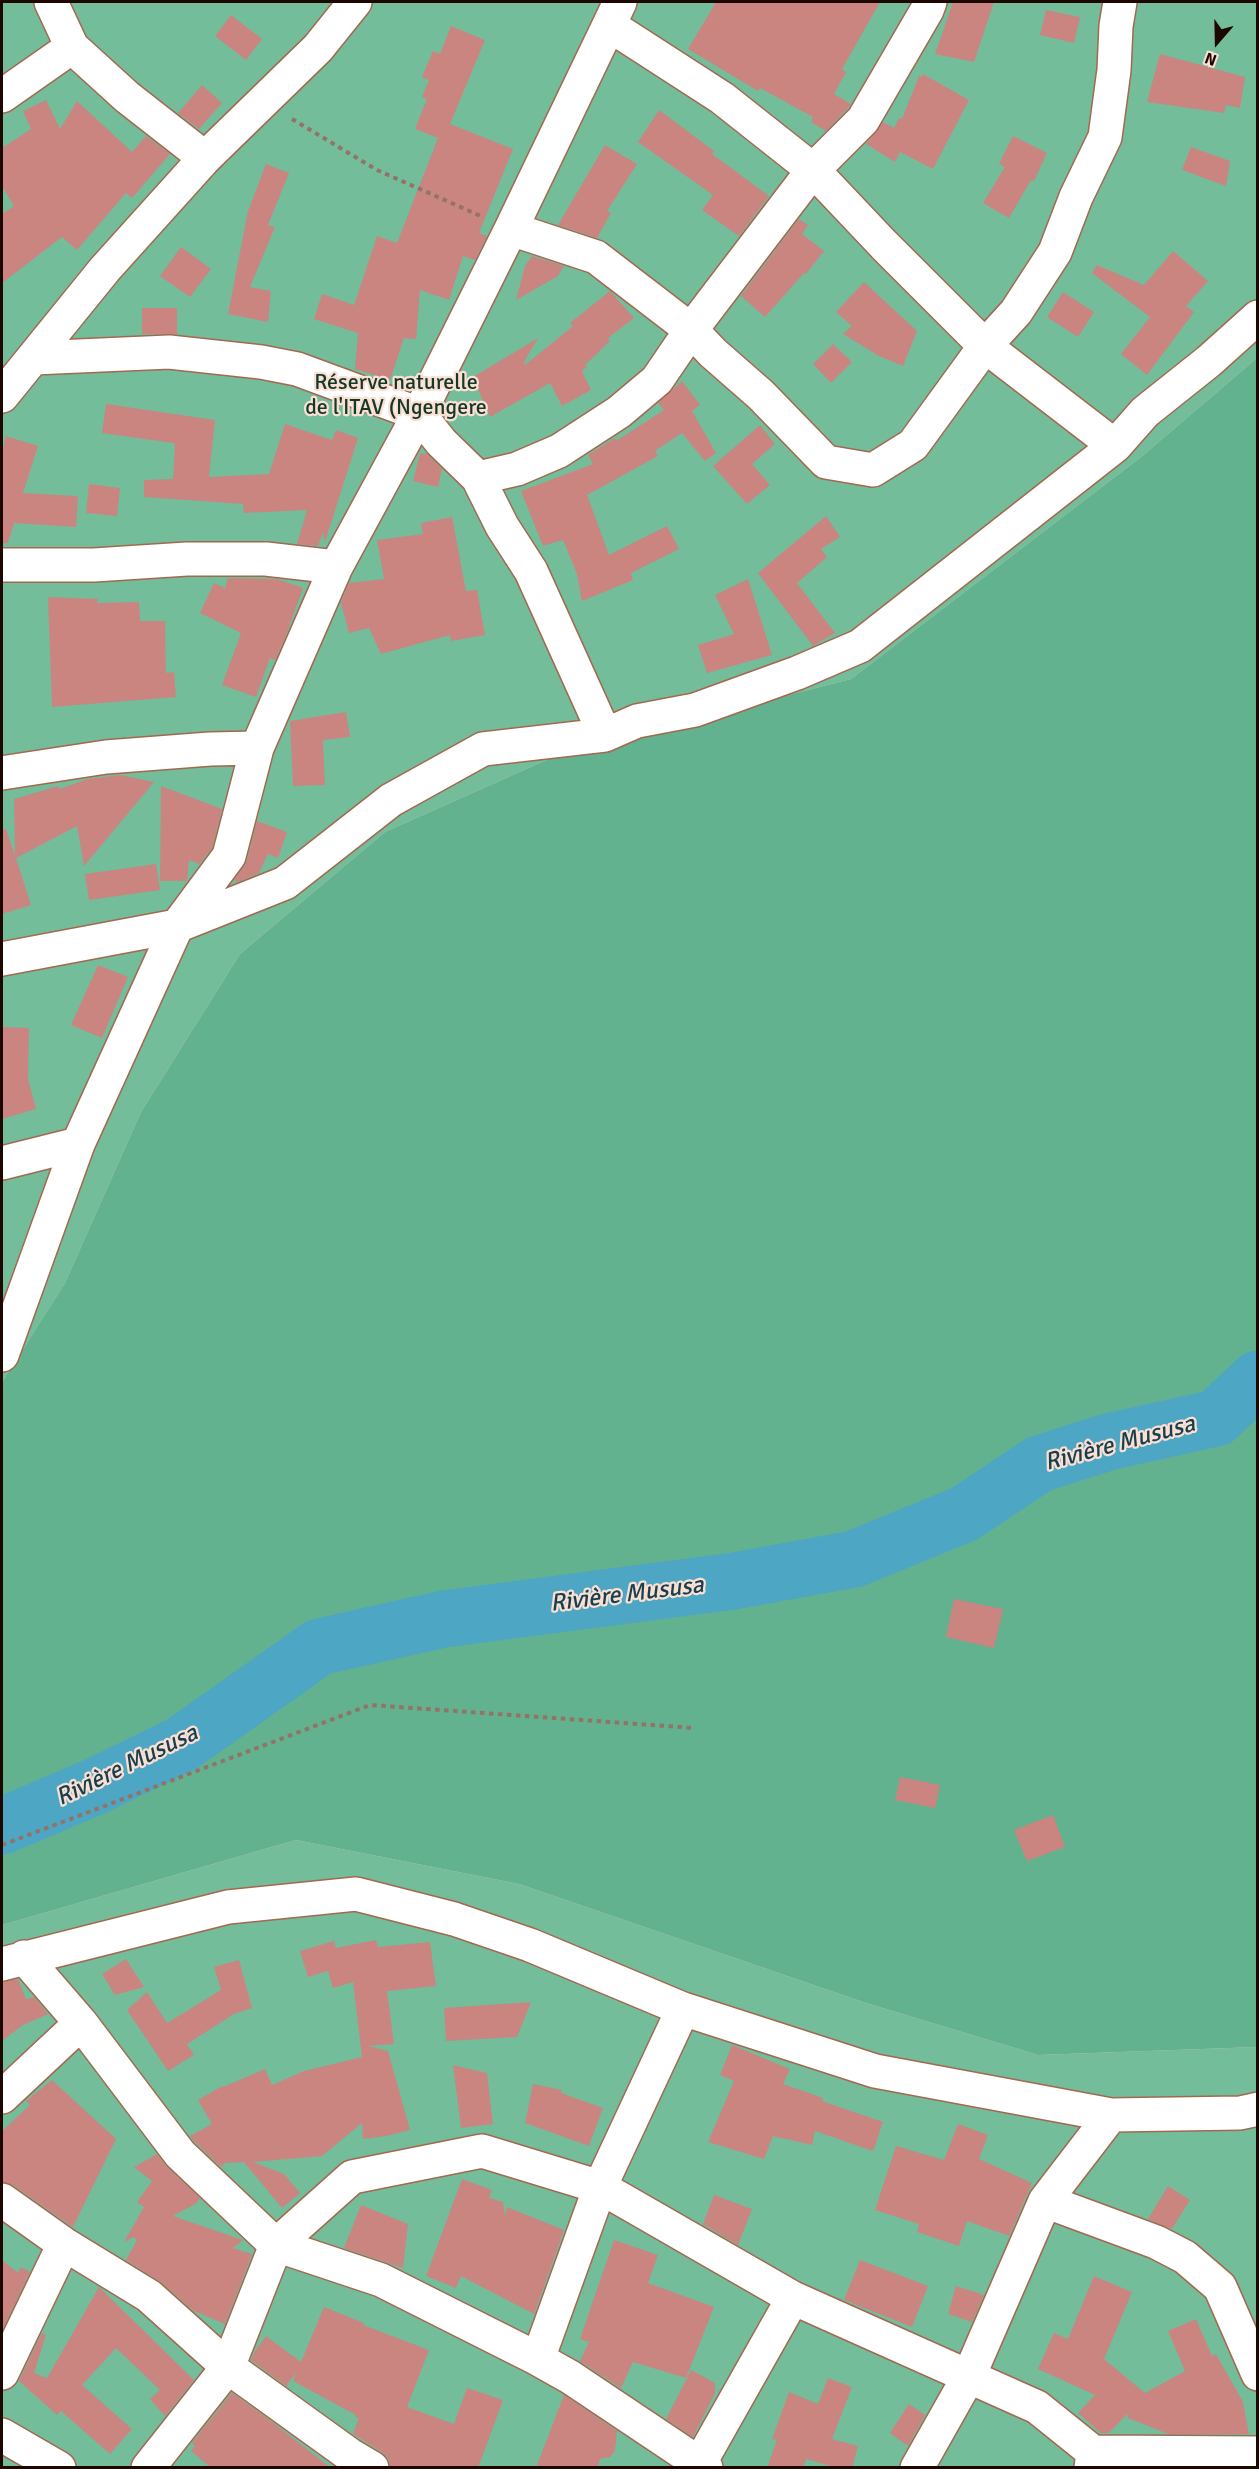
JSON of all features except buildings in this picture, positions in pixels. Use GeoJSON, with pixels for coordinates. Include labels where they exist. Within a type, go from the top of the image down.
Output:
{"type":"FeatureCollection","features":[{"type":"Feature","properties":{"kind":"street"},"geometry":{"type":"LineString","coordinates":[[51,2],[72,47],[127,97],[205,158]]}},
{"type":"Feature","properties":{"kind":"street"},"geometry":{"type":"LineString","coordinates":[[2,396],[105,269],[205,158],[318,48],[354,2]]}},
{"type":"Feature","properties":{"kind":"street"},"geometry":{"type":"LineString","coordinates":[[478,478],[517,469],[560,452],[619,412],[657,380],[691,330],[813,170],[863,120],[930,2]]}},
{"type":"Feature","properties":{"kind":"street"},"geometry":{"type":"LineString","coordinates":[[511,229],[596,257],[691,330],[713,353],[761,395],[826,462],[873,470],[913,445],[985,346],[1016,312],[1055,252],[1076,197],[1105,137],[1120,2]]}},
{"type":"Feature","properties":{"kind":"street"},"geometry":{"type":"LineString","coordinates":[[2,1355],[78,1144],[177,926],[229,856],[257,748],[336,567],[419,414],[511,229],[614,13],[813,170],[985,346],[1115,446]]}},
{"type":"Feature","properties":{"kind":"street"},"geometry":{"type":"LineString","coordinates":[[2,96],[72,47]]}},
{"type":"Feature","properties":{"kind":"street"},"geometry":{"type":"LineString","coordinates":[[2,959],[177,926],[285,883],[391,800],[483,749],[605,735],[637,721],[695,710],[798,673],[860,646],[1115,446],[1145,412],[1209,361],[1257,317]]}},
{"type":"Feature","properties":{"kind":"street"},"geometry":{"type":"LineString","coordinates":[[34,358],[169,352],[261,362],[297,369],[419,414],[441,442],[478,478],[502,526],[531,571],[605,735]]}},
{"type":"Feature","properties":{"kind":"street"},"geometry":{"type":"LineString","coordinates":[[2,565],[94,565],[187,559],[266,559],[336,567]]}},
{"type":"Feature","properties":{"kind":"street"},"geometry":{"type":"LineString","coordinates":[[2,773],[106,757],[257,748]]}},
{"type":"Feature","properties":{"kind":"street"},"geometry":{"type":"LineString","coordinates":[[2,1163],[78,1144]]}},
{"type":"Feature","properties":{"kind":"street"},"geometry":{"type":"LineString","coordinates":[[13,1960],[77,1946],[228,1906],[356,1894],[454,1919],[530,1945],[683,2009],[875,2072],[1111,2115],[1240,2113],[1257,2109]]}},
{"type":"Feature","properties":{"kind":"street"},"geometry":{"type":"LineString","coordinates":[[13,1960],[81,2023],[180,2154],[276,2246],[381,2280],[538,2359],[570,2377],[700,2466],[792,2298]]}},
{"type":"Feature","properties":{"kind":"street"},"geometry":{"type":"LineString","coordinates":[[538,2359],[600,2187],[683,2009]]}},
{"type":"Feature","properties":{"kind":"street"},"geometry":{"type":"LineString","coordinates":[[2,2097],[81,2023]]}},
{"type":"Feature","properties":{"kind":"street"},"geometry":{"type":"LineString","coordinates":[[917,2468],[969,2376],[1045,2201],[1111,2115]]}},
{"type":"Feature","properties":{"kind":"street"},"geometry":{"type":"LineString","coordinates":[[148,2468],[228,2367],[276,2246],[352,2177],[482,2151],[600,2187],[792,2298],[1037,2407],[1092,2460],[1257,2453]]}},
{"type":"Feature","properties":{"kind":"street"},"geometry":{"type":"LineString","coordinates":[[2,2200],[64,2244],[149,2296],[228,2367],[350,2455],[372,2468]]}},
{"type":"Feature","properties":{"kind":"street"},"geometry":{"type":"LineString","coordinates":[[1045,2201],[1156,2242],[1185,2258],[1220,2288],[1257,2374]]}},
{"type":"Feature","properties":{"kind":"street"},"geometry":{"type":"LineString","coordinates":[[2,2373],[64,2244]]}},
{"type":"Feature","properties":{"kind":"street"},"geometry":{"type":"LineString","coordinates":[[2,2435],[59,2468]]}},
{"type":"Feature","properties":{"kind":"path"},"geometry":{"type":"LineString","coordinates":[[255,108],[290,117],[377,170],[511,229]]}},
{"type":"Feature","properties":{"kind":"path"},"geometry":{"type":"LineString","coordinates":[[2,1845],[370,1706],[695,1728]]}},
{"type":"Feature","properties":{"kind":"green space","name":"Réserve naturelle de l'ITAV (Ngengere"},"geometry":{"type":"Polygon","coordinates":[[[2,2],[1257,2],[1257,358],[1141,457],[851,679],[562,753],[385,832],[240,954],[141,1112],[65,1283],[2,1382],[2,2]]]}},
{"type":"Feature","properties":{"kind":"green space"},"geometry":{"type":"Polygon","coordinates":[[[1257,358],[1257,2047],[1038,2055],[866,2003],[519,1884],[296,1840],[2,1925],[2,1382],[65,1283],[141,1112],[240,954],[385,832],[562,753],[851,679],[1141,457],[1257,358]]]}},
{"type":"Feature","properties":{"kind":"green space"},"geometry":{"type":"Polygon","coordinates":[[[296,1840],[519,1884],[866,2003],[1038,2055],[1257,2047],[1257,2467],[2,2468],[2,1925],[296,1840]]]}},
{"type":"Feature","properties":{"kind":"waterway","name":"Rivière Mususa"},"geometry":{"type":"LineString","coordinates":[[2,1826],[96,1786],[182,1744],[319,1647],[444,1619],[734,1581],[854,1559],[964,1514],[1039,1464],[1108,1442],[1216,1418],[1258,1379]]}}]}
